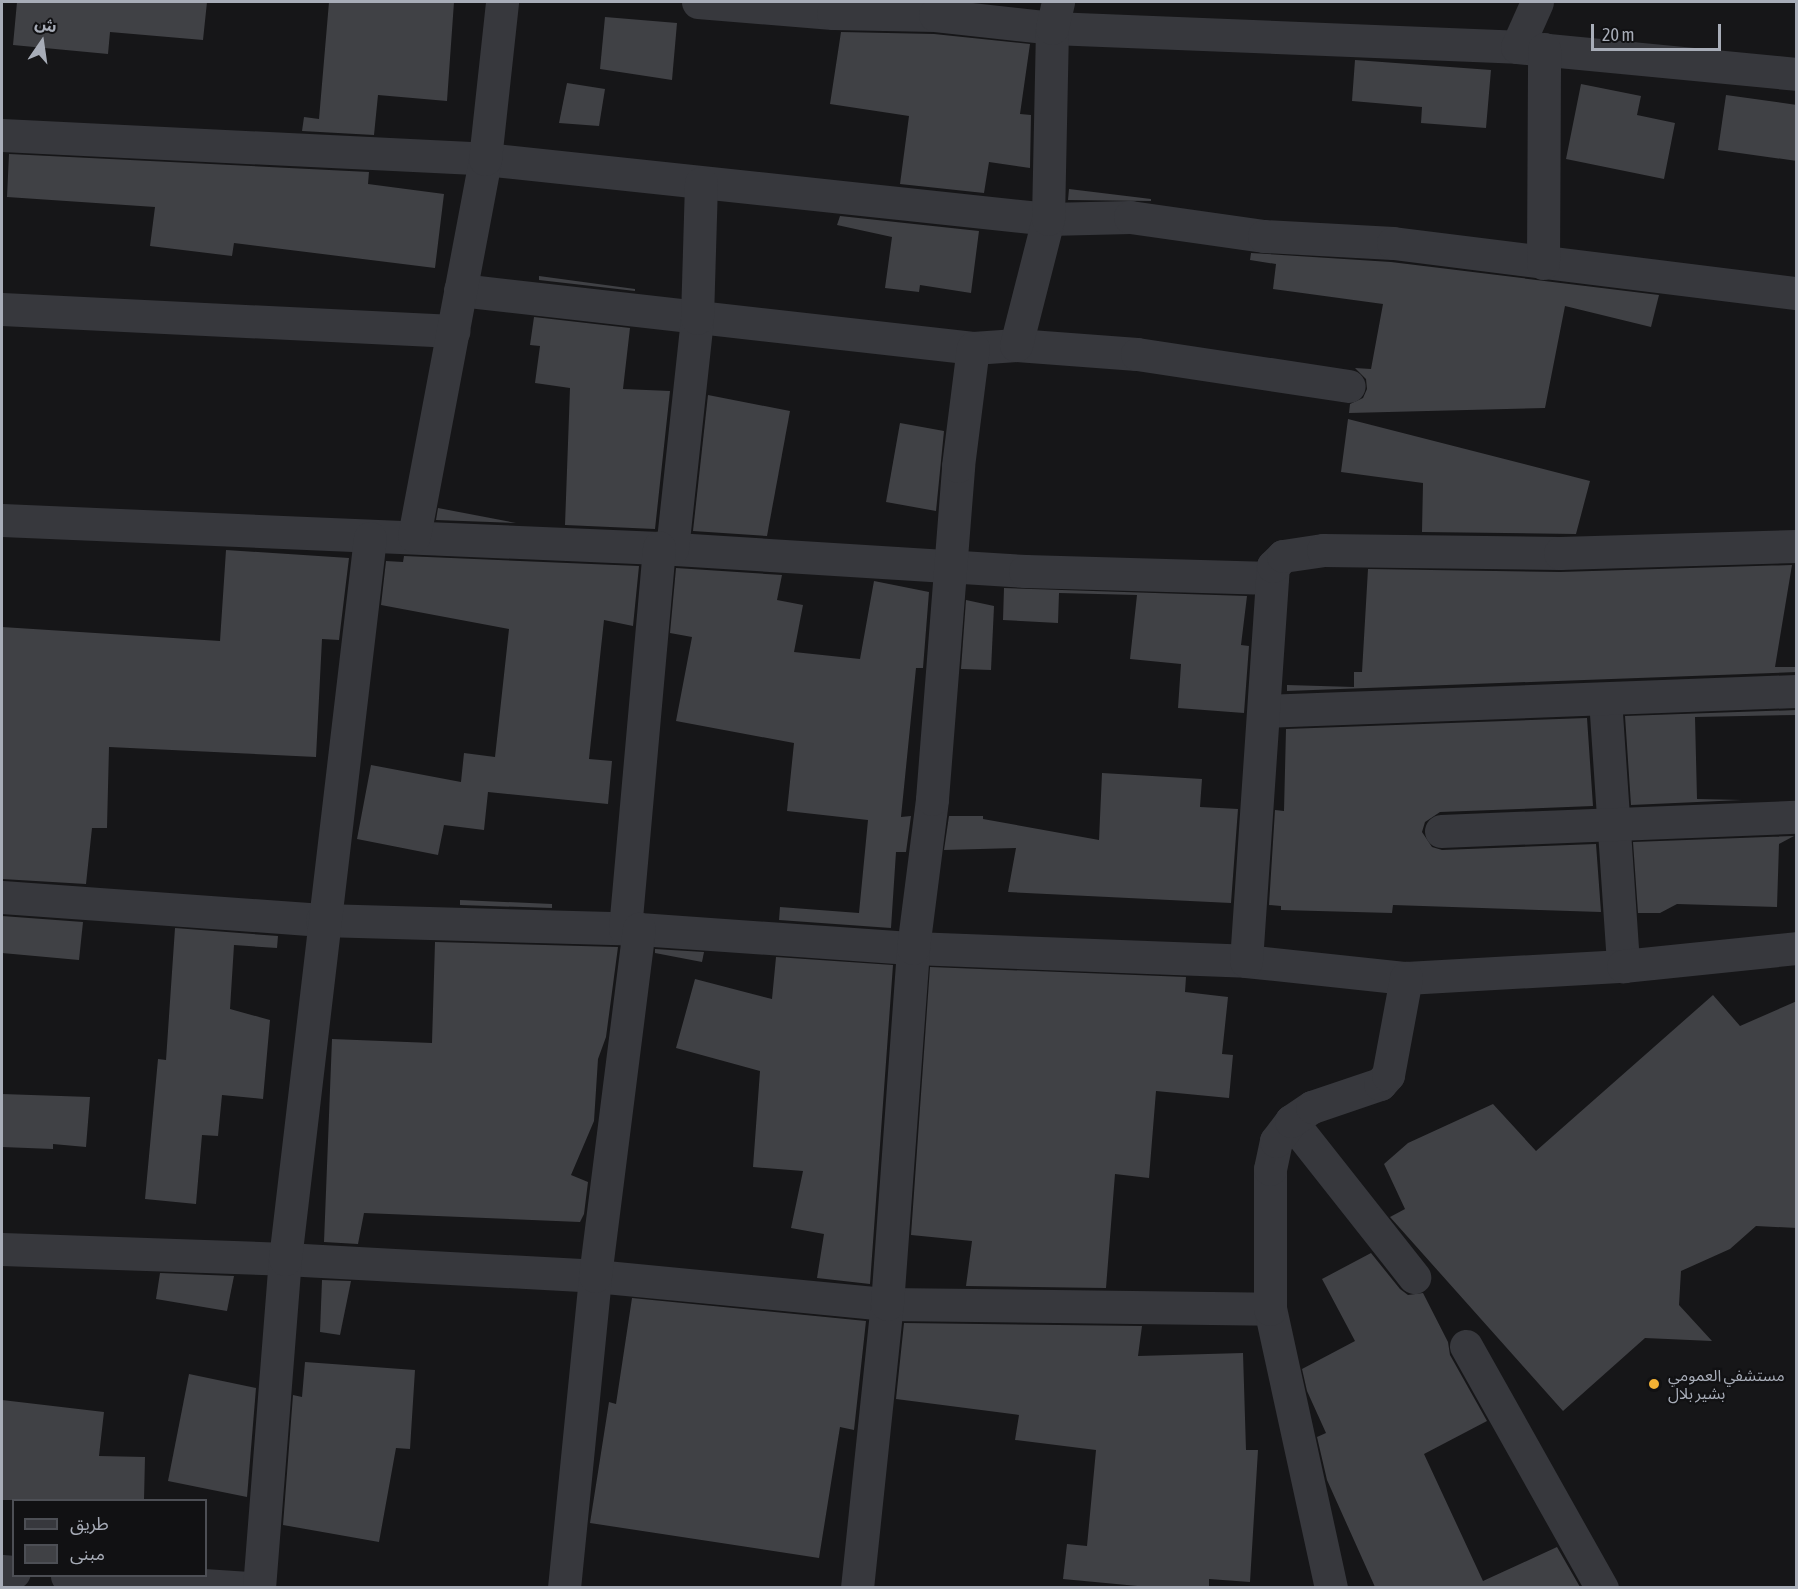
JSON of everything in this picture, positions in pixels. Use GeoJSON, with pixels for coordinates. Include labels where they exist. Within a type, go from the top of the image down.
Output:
{"type":"FeatureCollection","features":[{"type":"Feature","properties":{"kind":"street"},"geometry":{"type":"LineString","coordinates":[[414,536],[485,159],[502,2]]}},
{"type":"Feature","properties":{"kind":"street"},"geometry":{"type":"LineString","coordinates":[[698,2],[833,13],[1055,15],[1531,48],[1797,74]]}},
{"type":"Feature","properties":{"kind":"street"},"geometry":{"type":"LineString","coordinates":[[1537,2],[1531,48],[1543,263]]}},
{"type":"Feature","properties":{"kind":"street"},"geometry":{"type":"LineString","coordinates":[[1016,345],[1048,219],[1055,15]]}},
{"type":"Feature","properties":{"kind":"street"},"geometry":{"type":"LineString","coordinates":[[2,135],[485,159],[1048,219],[1130,217],[1264,236],[1393,243],[1797,293]]}},
{"type":"Feature","properties":{"kind":"street"},"geometry":{"type":"LineString","coordinates":[[564,1587],[632,929],[666,548],[697,318],[701,183]]}},
{"type":"Feature","properties":{"kind":"street"},"geometry":{"type":"LineString","coordinates":[[460,290],[973,348],[1016,345],[1137,354],[1349,387]]}},
{"type":"Feature","properties":{"kind":"street"},"geometry":{"type":"LineString","coordinates":[[2,309],[453,331]]}},
{"type":"Feature","properties":{"kind":"street"},"geometry":{"type":"LineString","coordinates":[[857,1587],[888,1304],[913,948],[932,799],[950,566],[973,348]]}},
{"type":"Feature","properties":{"kind":"street"},"geometry":{"type":"LineString","coordinates":[[2,520],[370,538],[414,536],[666,548],[950,566],[1272,578]]}},
{"type":"Feature","properties":{"kind":"street"},"geometry":{"type":"LineString","coordinates":[[259,1587],[285,1259],[322,920],[370,538]]}},
{"type":"Feature","properties":{"kind":"street"},"geometry":{"type":"LineString","coordinates":[[1246,961],[1265,711],[1273,566],[1283,556],[1323,550],[1560,553],[1797,546]]}},
{"type":"Feature","properties":{"kind":"street"},"geometry":{"type":"LineString","coordinates":[[1265,711],[1797,691]]}},
{"type":"Feature","properties":{"kind":"street"},"geometry":{"type":"LineString","coordinates":[[1605,699],[1623,966]]}},
{"type":"Feature","properties":{"kind":"street"},"geometry":{"type":"LineString","coordinates":[[1441,831],[1797,817]]}},
{"type":"Feature","properties":{"kind":"street"},"geometry":{"type":"LineString","coordinates":[[2,897],[322,920],[632,929],[913,948],[1246,961],[1406,978],[1623,966],[1797,948]]}},
{"type":"Feature","properties":{"kind":"street"},"geometry":{"type":"LineString","coordinates":[[1331,1587],[1270,1309],[1270,1169],[1276,1141],[1291,1121],[1311,1107],[1380,1084],[1388,1075],[1406,978]]}},
{"type":"Feature","properties":{"kind":"street"},"geometry":{"type":"LineString","coordinates":[[1291,1121],[1414,1277]]}},
{"type":"Feature","properties":{"kind":"street"},"geometry":{"type":"LineString","coordinates":[[2,1249],[285,1259],[595,1276],[888,1304],[1270,1309]]}},
{"type":"Feature","properties":{"kind":"street"},"geometry":{"type":"LineString","coordinates":[[1466,1346],[1602,1587]]}},
{"type":"Feature","properties":{"kind":"street"},"geometry":{"type":"LineString","coordinates":[[97,1577],[249,1587]]}},
{"type":"Feature","properties":{"kind":"building"},"geometry":{"type":"Polygon","coordinates":[[[17,2],[207,2],[203,40],[110,32],[108,54],[13,45],[17,2]]]}},
{"type":"Feature","properties":{"kind":"building"},"geometry":{"type":"Polygon","coordinates":[[[329,2],[454,2],[447,101],[378,95],[374,135],[302,131],[304,117],[319,119],[329,2]]]}},
{"type":"Feature","properties":{"kind":"building"},"geometry":{"type":"Polygon","coordinates":[[[605,17],[677,23],[672,80],[600,69],[605,17]]]}},
{"type":"Feature","properties":{"kind":"building"},"geometry":{"type":"Polygon","coordinates":[[[841,32],[934,34],[1030,44],[1020,114],[1031,115],[1030,168],[989,162],[984,193],[900,184],[909,116],[830,104],[841,32]]]}},
{"type":"Feature","properties":{"kind":"building"},"geometry":{"type":"Polygon","coordinates":[[[1355,60],[1491,70],[1486,128],[1421,123],[1422,107],[1352,101],[1355,60]]]}},
{"type":"Feature","properties":{"kind":"building"},"geometry":{"type":"Polygon","coordinates":[[[567,83],[605,89],[599,126],[559,123],[567,83]]]}},
{"type":"Feature","properties":{"kind":"building"},"geometry":{"type":"Polygon","coordinates":[[[1581,84],[1641,96],[1637,115],[1675,123],[1664,179],[1566,159],[1581,84]]]}},
{"type":"Feature","properties":{"kind":"building"},"geometry":{"type":"Polygon","coordinates":[[[1726,95],[1797,105],[1797,161],[1718,150],[1726,95]]]}},
{"type":"Feature","properties":{"kind":"building"},"geometry":{"type":"Polygon","coordinates":[[[9,154],[369,172],[368,184],[444,194],[435,268],[234,243],[232,256],[150,246],[155,207],[7,197],[9,154]]]}},
{"type":"Feature","properties":{"kind":"building"},"geometry":{"type":"Polygon","coordinates":[[[1069,189],[1151,199],[1151,201],[1068,200],[1069,189]]]}},
{"type":"Feature","properties":{"kind":"building"},"geometry":{"type":"Polygon","coordinates":[[[840,216],[979,231],[971,293],[920,285],[919,292],[885,288],[892,237],[837,225],[840,216]]]}},
{"type":"Feature","properties":{"kind":"building"},"geometry":{"type":"Polygon","coordinates":[[[1251,253],[1391,262],[1659,295],[1651,327],[1565,306],[1545,408],[1349,413],[1350,404],[1363,398],[1367,389],[1366,379],[1355,368],[1371,369],[1383,304],[1273,289],[1276,264],[1250,260],[1251,253]]]}},
{"type":"Feature","properties":{"kind":"building"},"geometry":{"type":"Polygon","coordinates":[[[539,276],[635,289],[635,291],[539,280],[539,276]]]}},
{"type":"Feature","properties":{"kind":"building"},"geometry":{"type":"Polygon","coordinates":[[[534,317],[630,328],[623,389],[670,391],[655,529],[565,525],[570,388],[535,383],[540,346],[530,345],[534,317]]]}},
{"type":"Feature","properties":{"kind":"building"},"geometry":{"type":"Polygon","coordinates":[[[708,395],[790,411],[767,536],[693,531],[708,395]]]}},
{"type":"Feature","properties":{"kind":"building"},"geometry":{"type":"Polygon","coordinates":[[[1348,419],[1590,481],[1576,534],[1422,532],[1423,483],[1341,472],[1348,419]]]}},
{"type":"Feature","properties":{"kind":"building"},"geometry":{"type":"Polygon","coordinates":[[[900,423],[944,431],[936,511],[886,502],[900,423]]]}},
{"type":"Feature","properties":{"kind":"building"},"geometry":{"type":"Polygon","coordinates":[[[438,508],[516,523],[436,520],[438,508]]]}},
{"type":"Feature","properties":{"kind":"building"},"geometry":{"type":"Polygon","coordinates":[[[226,550],[349,558],[339,640],[322,639],[316,757],[109,747],[107,828],[92,828],[86,884],[2,879],[2,627],[220,641],[226,550]]]}},
{"type":"Feature","properties":{"kind":"building"},"geometry":{"type":"Polygon","coordinates":[[[404,556],[639,566],[633,626],[604,620],[589,759],[612,761],[608,804],[488,792],[484,830],[444,825],[438,855],[357,839],[371,765],[461,782],[464,753],[495,757],[509,629],[381,605],[386,561],[403,562],[404,556]]]}},
{"type":"Feature","properties":{"kind":"building"},"geometry":{"type":"Polygon","coordinates":[[[1792,565],[1775,667],[1797,667],[1797,672],[1287,691],[1287,685],[1354,687],[1354,672],[1362,672],[1368,569],[1560,572],[1792,565]]]}},
{"type":"Feature","properties":{"kind":"building"},"geometry":{"type":"Polygon","coordinates":[[[676,568],[782,575],[777,600],[803,605],[794,652],[860,659],[874,581],[929,592],[923,668],[916,668],[901,817],[911,816],[906,852],[896,852],[891,928],[779,920],[780,907],[859,913],[868,820],[787,811],[794,743],[676,721],[692,637],[670,633],[676,568]]]}},
{"type":"Feature","properties":{"kind":"building"},"geometry":{"type":"Polygon","coordinates":[[[1004,588],[1247,596],[1241,645],[1249,646],[1244,713],[1178,708],[1181,664],[1130,659],[1137,595],[1059,593],[1058,623],[1003,620],[1004,588]]]}},
{"type":"Feature","properties":{"kind":"building"},"geometry":{"type":"Polygon","coordinates":[[[966,600],[994,606],[991,670],[961,669],[966,600]]]}},
{"type":"Feature","properties":{"kind":"building"},"geometry":{"type":"Polygon","coordinates":[[[1797,710],[1797,715],[1695,717],[1697,799],[1742,800],[1631,805],[1625,716],[1797,710]]]}},
{"type":"Feature","properties":{"kind":"building"},"geometry":{"type":"Polygon","coordinates":[[[1587,718],[1593,806],[1440,812],[1425,822],[1422,832],[1432,847],[1442,850],[1596,844],[1601,912],[1393,905],[1392,913],[1281,910],[1281,906],[1269,905],[1275,810],[1284,811],[1286,729],[1587,718]]]}},
{"type":"Feature","properties":{"kind":"building"},"geometry":{"type":"Polygon","coordinates":[[[1102,773],[1202,779],[1200,807],[1238,809],[1231,903],[1008,892],[1016,848],[944,850],[949,816],[983,816],[983,819],[1099,840],[1102,773]]]}},
{"type":"Feature","properties":{"kind":"building"},"geometry":{"type":"Polygon","coordinates":[[[1794,836],[1779,844],[1777,907],[1677,904],[1660,913],[1638,913],[1633,842],[1794,836]]]}},
{"type":"Feature","properties":{"kind":"building"},"geometry":{"type":"Polygon","coordinates":[[[460,900],[552,904],[552,908],[460,905],[460,900]]]}},
{"type":"Feature","properties":{"kind":"building"},"geometry":{"type":"Polygon","coordinates":[[[2,916],[83,922],[79,960],[2,953],[2,916]]]}},
{"type":"Feature","properties":{"kind":"building"},"geometry":{"type":"Polygon","coordinates":[[[175,928],[278,936],[277,948],[234,945],[230,1009],[270,1020],[263,1099],[222,1095],[218,1136],[202,1135],[196,1204],[145,1199],[158,1059],[166,1060],[175,928]]]}},
{"type":"Feature","properties":{"kind":"building"},"geometry":{"type":"Polygon","coordinates":[[[435,942],[618,947],[606,1037],[598,1059],[594,1121],[571,1175],[588,1182],[584,1214],[580,1222],[364,1213],[358,1244],[324,1242],[332,1039],[432,1043],[435,942]]]}},
{"type":"Feature","properties":{"kind":"building"},"geometry":{"type":"Polygon","coordinates":[[[655,949],[704,952],[702,962],[655,953],[655,949]]]}},
{"type":"Feature","properties":{"kind":"building"},"geometry":{"type":"Polygon","coordinates":[[[776,957],[893,965],[870,1284],[817,1278],[824,1234],[791,1228],[803,1171],[753,1167],[760,1071],[676,1048],[695,979],[772,999],[776,957]]]}},
{"type":"Feature","properties":{"kind":"building"},"geometry":{"type":"Polygon","coordinates":[[[930,967],[1186,977],[1185,992],[1228,997],[1222,1054],[1233,1055],[1229,1098],[1156,1091],[1149,1178],[1115,1174],[1106,1288],[966,1286],[972,1241],[911,1235],[930,967]]]}},
{"type":"Feature","properties":{"kind":"building"},"geometry":{"type":"Polygon","coordinates":[[[1713,995],[1740,1026],[1797,1001],[1797,1228],[1756,1226],[1730,1249],[1681,1271],[1679,1305],[1712,1341],[1645,1338],[1563,1411],[1390,1217],[1405,1209],[1384,1164],[1408,1143],[1493,1104],[1536,1151],[1713,995]]]}},
{"type":"Feature","properties":{"kind":"building"},"geometry":{"type":"Polygon","coordinates":[[[2,1094],[90,1097],[86,1147],[53,1144],[53,1149],[2,1147],[2,1094]]]}},
{"type":"Feature","properties":{"kind":"building"},"geometry":{"type":"Polygon","coordinates":[[[1371,1253],[1400,1289],[1408,1295],[1423,1293],[1448,1342],[1450,1355],[1487,1421],[1424,1454],[1483,1581],[1557,1547],[1580,1587],[1375,1587],[1327,1480],[1317,1437],[1326,1433],[1307,1391],[1302,1369],[1355,1341],[1322,1279],[1371,1253]]]}},
{"type":"Feature","properties":{"kind":"building"},"geometry":{"type":"Polygon","coordinates":[[[160,1273],[234,1276],[227,1311],[156,1299],[160,1273]]]}},
{"type":"Feature","properties":{"kind":"building"},"geometry":{"type":"Polygon","coordinates":[[[322,1280],[351,1281],[340,1335],[320,1332],[322,1280]]]}},
{"type":"Feature","properties":{"kind":"building"},"geometry":{"type":"Polygon","coordinates":[[[632,1298],[866,1321],[854,1430],[840,1427],[819,1558],[590,1523],[609,1402],[616,1404],[632,1298]]]}},
{"type":"Feature","properties":{"kind":"building"},"geometry":{"type":"Polygon","coordinates":[[[904,1323],[1142,1326],[1138,1356],[1243,1353],[1246,1450],[1258,1450],[1250,1582],[1209,1579],[1209,1587],[1148,1587],[1063,1579],[1067,1544],[1087,1546],[1096,1450],[1015,1440],[1019,1415],[896,1399],[904,1323]]]}},
{"type":"Feature","properties":{"kind":"building"},"geometry":{"type":"Polygon","coordinates":[[[305,1362],[415,1370],[410,1449],[396,1448],[379,1542],[283,1525],[293,1395],[302,1397],[305,1362]]]}},
{"type":"Feature","properties":{"kind":"building"},"geometry":{"type":"Polygon","coordinates":[[[189,1374],[256,1388],[247,1497],[168,1481],[189,1374]]]}},
{"type":"Feature","properties":{"kind":"building"},"geometry":{"type":"Polygon","coordinates":[[[2,1400],[104,1412],[99,1456],[145,1457],[144,1499],[2,1500],[2,1400]]]}},
{"type":"Feature","properties":{"kind":"place","name":"مستشفي العمومي بشير بلال"},"geometry":{"type":"Point","coordinates":[1654,1384]}}]}
